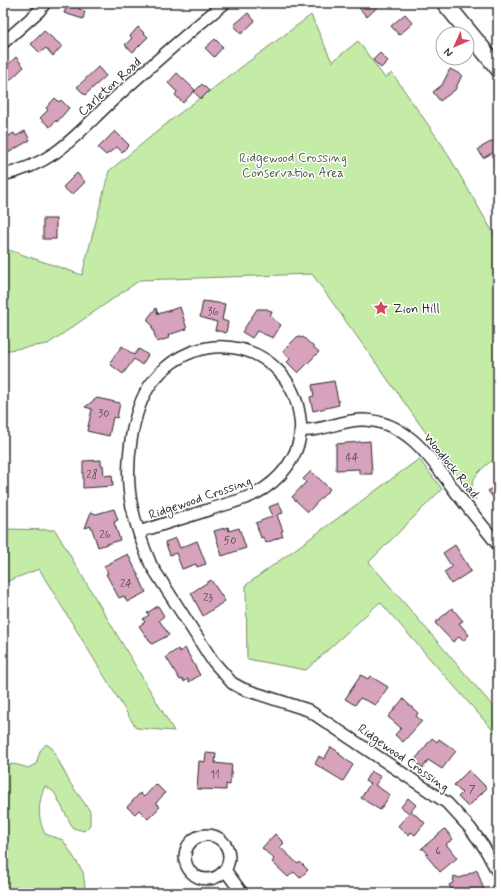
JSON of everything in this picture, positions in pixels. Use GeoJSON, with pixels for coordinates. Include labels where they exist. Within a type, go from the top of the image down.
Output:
{"type":"FeatureCollection","features":[{"type":"Feature","properties":{"kind":"main road"},"geometry":{"type":"LineString","coordinates":[[445,3],[498,68]]}},
{"type":"Feature","properties":{"kind":"street"},"geometry":{"type":"LineString","coordinates":[[3,43],[39,11],[45,3]]}},
{"type":"Feature","properties":{"kind":"street","name":"Carleton Road"},"geometry":{"type":"LineString","coordinates":[[3,175],[37,165],[57,152],[147,70],[225,3]]}},
{"type":"Feature","properties":{"kind":"street","name":"Ridgewood Crossing"},"geometry":{"type":"LineString","coordinates":[[139,532],[252,495],[263,489],[278,477],[291,461],[301,430],[296,397],[290,384],[277,368],[256,354],[229,346],[210,348],[185,356],[170,363],[152,381],[140,405],[132,434],[129,461],[132,506],[139,532],[151,564],[212,660],[222,674],[232,683],[243,689],[296,705],[319,716],[441,800],[470,828],[484,847],[498,873]]}},
{"type":"Feature","properties":{"kind":"street","name":"Woodlock Road"},"geometry":{"type":"LineString","coordinates":[[301,430],[310,431],[350,420],[364,420],[379,421],[403,431],[416,442],[435,464],[498,545]]}},
{"type":"Feature","properties":{"kind":"street"},"geometry":{"type":"LineString","coordinates":[[203,835],[211,835],[219,838],[225,843],[229,851],[229,860],[225,870],[212,878],[202,878],[192,874],[185,859],[189,843],[195,838],[203,835]]}},
{"type":"Feature","properties":{"kind":"street"},"geometry":{"type":"LineString","coordinates":[[225,870],[242,893]]}},
{"type":"Feature","properties":{"kind":"green space","name":"Ridgewood Crossing Conservation Area"},"geometry":{"type":"Polygon","coordinates":[[[311,15],[332,62],[358,41],[385,78],[392,73],[443,146],[498,241],[498,456],[481,469],[474,480],[472,486],[476,500],[457,476],[312,274],[140,280],[48,344],[3,351],[3,248],[82,275],[109,171],[176,116],[311,15]]]}},
{"type":"Feature","properties":{"kind":"green space"},"geometry":{"type":"Polygon","coordinates":[[[419,459],[442,489],[369,562],[498,712],[498,736],[380,602],[306,670],[247,659],[246,585],[419,459]]]}},
{"type":"Feature","properties":{"kind":"green space"},"geometry":{"type":"Polygon","coordinates":[[[3,529],[55,530],[174,731],[136,728],[39,569],[3,583],[3,529]]]}},
{"type":"Feature","properties":{"kind":"green space"},"geometry":{"type":"Polygon","coordinates":[[[46,744],[52,748],[70,783],[90,811],[90,825],[84,831],[73,828],[54,792],[45,786],[39,810],[42,828],[45,834],[63,840],[83,872],[85,887],[81,893],[3,893],[3,819],[6,810],[3,802],[3,767],[12,764],[28,768],[36,764],[40,751],[46,744]]]}},
{"type":"Feature","properties":{"kind":"building"},"geometry":{"type":"Polygon","coordinates":[[[68,3],[81,3],[79,9],[85,11],[83,19],[64,13],[68,3]]]}},
{"type":"Feature","properties":{"kind":"building"},"geometry":{"type":"Polygon","coordinates":[[[363,3],[382,3],[367,17],[359,8],[363,3]]]}},
{"type":"Feature","properties":{"kind":"building"},"geometry":{"type":"Polygon","coordinates":[[[248,13],[255,21],[241,34],[234,25],[248,13]]]}},
{"type":"Feature","properties":{"kind":"building"},"geometry":{"type":"Polygon","coordinates":[[[405,14],[413,23],[399,35],[391,26],[405,14]]]}},
{"type":"Feature","properties":{"kind":"building"},"geometry":{"type":"Polygon","coordinates":[[[138,27],[148,37],[133,52],[125,45],[132,38],[130,36],[138,27]]]}},
{"type":"Feature","properties":{"kind":"building"},"geometry":{"type":"Polygon","coordinates":[[[44,31],[62,46],[53,56],[46,48],[40,53],[31,44],[44,31]]]}},
{"type":"Feature","properties":{"kind":"building"},"geometry":{"type":"Polygon","coordinates":[[[215,39],[223,47],[214,57],[205,48],[215,39]]]}},
{"type":"Feature","properties":{"kind":"building"},"geometry":{"type":"Polygon","coordinates":[[[380,53],[388,61],[381,68],[373,60],[380,53]]]}},
{"type":"Feature","properties":{"kind":"building"},"geometry":{"type":"Polygon","coordinates":[[[16,57],[24,67],[3,87],[3,69],[16,57]]]}},
{"type":"Feature","properties":{"kind":"building"},"geometry":{"type":"Polygon","coordinates":[[[98,67],[106,76],[85,95],[77,87],[98,67]]]}},
{"type":"Feature","properties":{"kind":"building"},"geometry":{"type":"Polygon","coordinates":[[[450,69],[462,75],[455,90],[440,101],[433,92],[442,85],[450,69]]]}},
{"type":"Feature","properties":{"kind":"building"},"geometry":{"type":"Polygon","coordinates":[[[177,73],[195,90],[183,103],[175,95],[177,92],[168,83],[177,73]]]}},
{"type":"Feature","properties":{"kind":"building"},"geometry":{"type":"Polygon","coordinates":[[[202,84],[209,91],[201,99],[194,92],[202,84]]]}},
{"type":"Feature","properties":{"kind":"building"},"geometry":{"type":"Polygon","coordinates":[[[55,98],[59,102],[61,100],[69,108],[57,122],[56,120],[50,127],[40,118],[48,110],[46,108],[55,98]]]}},
{"type":"Feature","properties":{"kind":"building"},"geometry":{"type":"Polygon","coordinates":[[[25,131],[30,140],[3,156],[3,139],[14,133],[16,136],[25,131]]]}},
{"type":"Feature","properties":{"kind":"building"},"geometry":{"type":"Polygon","coordinates":[[[115,131],[129,145],[122,152],[117,147],[106,155],[98,148],[115,131]]]}},
{"type":"Feature","properties":{"kind":"building"},"geometry":{"type":"Polygon","coordinates":[[[498,138],[498,150],[483,158],[478,149],[498,138]]]}},
{"type":"Feature","properties":{"kind":"building"},"geometry":{"type":"Polygon","coordinates":[[[77,173],[85,182],[72,195],[63,187],[77,173]]]}},
{"type":"Feature","properties":{"kind":"building"},"geometry":{"type":"Polygon","coordinates":[[[43,219],[56,219],[56,239],[43,239],[43,219]]]}},
{"type":"Feature","properties":{"kind":"building"},"geometry":{"type":"Polygon","coordinates":[[[203,301],[225,304],[222,320],[228,322],[226,333],[215,330],[217,322],[200,317],[203,301]]]}},
{"type":"Feature","properties":{"kind":"building"},"geometry":{"type":"Polygon","coordinates":[[[180,307],[187,329],[168,335],[169,338],[157,342],[148,318],[156,308],[158,314],[180,307]]]}},
{"type":"Feature","properties":{"kind":"building"},"geometry":{"type":"Polygon","coordinates":[[[257,309],[267,309],[272,312],[270,316],[281,325],[273,338],[257,331],[252,338],[242,332],[257,309]]]}},
{"type":"Feature","properties":{"kind":"building"},"geometry":{"type":"Polygon","coordinates":[[[298,336],[301,338],[303,337],[319,352],[298,373],[287,362],[290,359],[283,351],[298,336]]]}},
{"type":"Feature","properties":{"kind":"building"},"geometry":{"type":"Polygon","coordinates":[[[122,346],[134,355],[139,349],[148,355],[142,365],[134,359],[123,374],[111,365],[112,364],[110,362],[122,346]]]}},
{"type":"Feature","properties":{"kind":"building"},"geometry":{"type":"Polygon","coordinates":[[[334,381],[339,405],[313,411],[310,397],[314,396],[312,385],[334,381]]]}},
{"type":"Feature","properties":{"kind":"building"},"geometry":{"type":"Polygon","coordinates":[[[97,398],[120,403],[117,418],[113,417],[109,436],[87,431],[92,409],[85,407],[97,398]]]}},
{"type":"Feature","properties":{"kind":"building"},"geometry":{"type":"Polygon","coordinates":[[[370,441],[372,474],[359,474],[359,469],[336,470],[336,444],[370,441]]]}},
{"type":"Feature","properties":{"kind":"building"},"geometry":{"type":"Polygon","coordinates":[[[101,460],[104,476],[112,475],[113,486],[83,488],[83,461],[101,460]]]}},
{"type":"Feature","properties":{"kind":"building"},"geometry":{"type":"Polygon","coordinates":[[[311,471],[330,489],[308,512],[292,497],[306,482],[303,479],[311,471]]]}},
{"type":"Feature","properties":{"kind":"building"},"geometry":{"type":"Polygon","coordinates":[[[498,483],[498,504],[488,491],[498,483]]]}},
{"type":"Feature","properties":{"kind":"building"},"geometry":{"type":"Polygon","coordinates":[[[279,503],[283,513],[277,515],[283,531],[281,532],[283,536],[266,543],[263,537],[261,538],[256,523],[273,516],[269,507],[279,503]]]}},
{"type":"Feature","properties":{"kind":"building"},"geometry":{"type":"Polygon","coordinates":[[[114,509],[118,520],[114,522],[120,540],[98,547],[91,526],[85,528],[91,512],[96,514],[114,509]]]}},
{"type":"Feature","properties":{"kind":"building"},"geometry":{"type":"Polygon","coordinates":[[[228,527],[229,531],[239,528],[246,548],[222,556],[214,531],[228,527]]]}},
{"type":"Feature","properties":{"kind":"building"},"geometry":{"type":"Polygon","coordinates":[[[176,538],[180,548],[197,541],[206,564],[197,567],[196,564],[182,569],[176,553],[170,555],[165,542],[176,538]]]}},
{"type":"Feature","properties":{"kind":"building"},"geometry":{"type":"Polygon","coordinates":[[[455,545],[471,571],[451,584],[444,572],[452,567],[443,553],[455,545]]]}},
{"type":"Feature","properties":{"kind":"building"},"geometry":{"type":"Polygon","coordinates":[[[128,554],[146,592],[127,602],[124,596],[119,598],[106,574],[108,573],[104,566],[128,554]]]}},
{"type":"Feature","properties":{"kind":"building"},"geometry":{"type":"Polygon","coordinates":[[[211,580],[225,601],[203,616],[191,593],[211,580]]]}},
{"type":"Feature","properties":{"kind":"building"},"geometry":{"type":"Polygon","coordinates":[[[158,606],[164,616],[159,620],[169,635],[152,644],[139,626],[145,622],[143,619],[149,615],[147,613],[158,606]]]}},
{"type":"Feature","properties":{"kind":"building"},"geometry":{"type":"Polygon","coordinates":[[[452,608],[463,621],[459,623],[469,635],[463,641],[459,637],[453,642],[435,623],[452,608]]]}},
{"type":"Feature","properties":{"kind":"building"},"geometry":{"type":"Polygon","coordinates":[[[185,648],[200,675],[189,682],[188,679],[184,682],[183,679],[180,680],[166,657],[178,649],[180,652],[185,648]]]}},
{"type":"Feature","properties":{"kind":"building"},"geometry":{"type":"Polygon","coordinates":[[[361,675],[368,679],[370,676],[388,687],[376,705],[360,698],[355,705],[345,699],[361,675]]]}},
{"type":"Feature","properties":{"kind":"building"},"geometry":{"type":"Polygon","coordinates":[[[403,699],[418,713],[416,716],[422,721],[403,742],[395,735],[401,728],[388,717],[403,699]]]}},
{"type":"Feature","properties":{"kind":"building"},"geometry":{"type":"Polygon","coordinates":[[[432,738],[437,742],[439,739],[456,751],[442,769],[428,760],[423,768],[414,761],[432,738]]]}},
{"type":"Feature","properties":{"kind":"building"},"geometry":{"type":"Polygon","coordinates":[[[331,747],[353,765],[343,781],[315,764],[319,756],[324,759],[331,747]]]}},
{"type":"Feature","properties":{"kind":"building"},"geometry":{"type":"Polygon","coordinates":[[[206,753],[216,754],[215,763],[232,765],[230,785],[226,784],[226,790],[197,789],[199,761],[205,762],[206,753]]]}},
{"type":"Feature","properties":{"kind":"building"},"geometry":{"type":"Polygon","coordinates":[[[469,770],[487,788],[468,807],[458,797],[462,793],[454,785],[469,770]]]}},
{"type":"Feature","properties":{"kind":"building"},"geometry":{"type":"Polygon","coordinates":[[[371,771],[381,777],[375,785],[390,795],[380,810],[361,798],[370,784],[365,781],[371,771]]]}},
{"type":"Feature","properties":{"kind":"building"},"geometry":{"type":"Polygon","coordinates":[[[156,784],[165,793],[156,803],[160,807],[148,819],[139,810],[135,814],[127,807],[140,793],[144,797],[156,784]]]}},
{"type":"Feature","properties":{"kind":"building"},"geometry":{"type":"Polygon","coordinates":[[[408,798],[416,805],[411,811],[425,823],[415,835],[411,832],[409,835],[398,826],[409,813],[401,807],[408,798]]]}},
{"type":"Feature","properties":{"kind":"building"},"geometry":{"type":"Polygon","coordinates":[[[445,829],[453,839],[446,844],[457,858],[440,872],[426,855],[428,854],[424,849],[421,849],[445,829]]]}},
{"type":"Feature","properties":{"kind":"building"},"geometry":{"type":"Polygon","coordinates":[[[275,834],[284,843],[280,847],[298,864],[300,862],[308,870],[300,878],[294,872],[288,877],[272,862],[274,859],[262,848],[275,834]]]}},
{"type":"Feature","properties":{"kind":"building"},"geometry":{"type":"Polygon","coordinates":[[[477,870],[485,893],[453,893],[449,885],[453,883],[454,876],[460,878],[477,870]]]}},
{"type":"Feature","properties":{"kind":"place","name":"Zion Hill"},"geometry":{"type":"Point","coordinates":[381,308]}}]}
